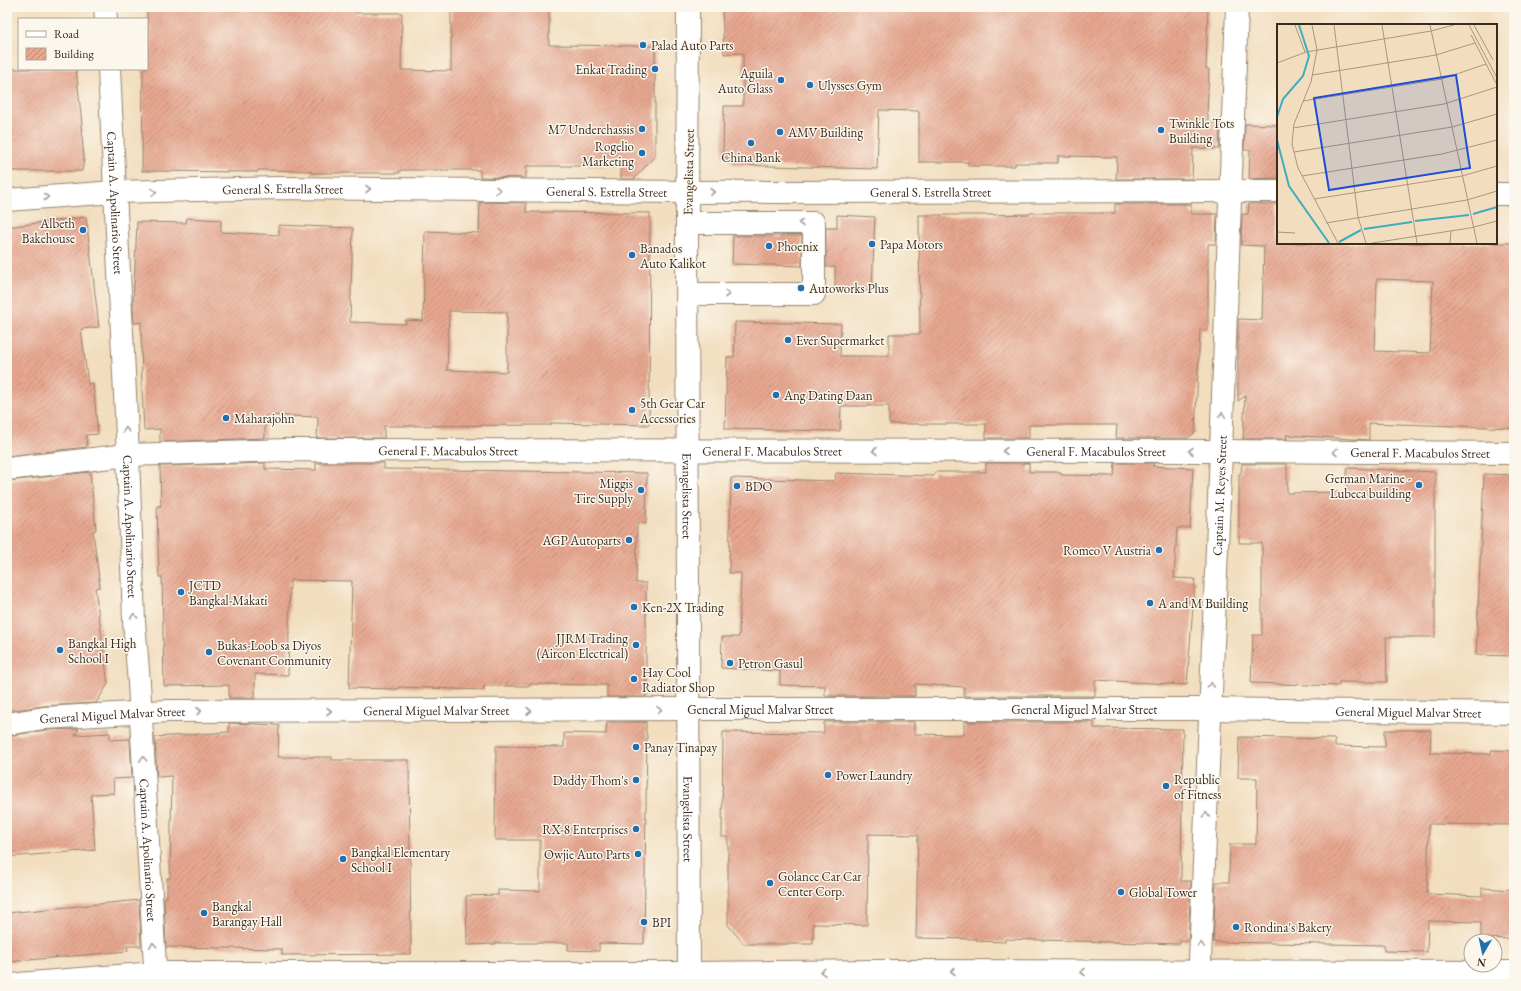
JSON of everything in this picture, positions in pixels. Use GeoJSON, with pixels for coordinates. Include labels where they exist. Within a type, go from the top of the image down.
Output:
{"type":"FeatureCollection","features":[{"type":"Feature","properties":{"kind":"street"},"geometry":{"type":"LineString","coordinates":[[105,7],[106,18]]}},
{"type":"Feature","properties":{"kind":"street","name":"Evangelista Street"},"geometry":{"type":"LineString","coordinates":[[688,7],[688,978]]}},
{"type":"Feature","properties":{"kind":"street","name":"Captain M. Reyes Street"},"geometry":{"type":"LineString","coordinates":[[1200,978],[1221,451],[1236,7]]}},
{"type":"Feature","properties":{"kind":"street","name":"Captain A. Apolinario Street"},"geometry":{"type":"LineString","coordinates":[[108,70],[128,455],[134,622],[141,713],[155,979]]}},
{"type":"Feature","properties":{"kind":"street","name":"General S. Estrella Street"},"geometry":{"type":"LineString","coordinates":[[7,200],[115,192],[278,188],[688,192],[1277,191]]}},
{"type":"Feature","properties":{"kind":"street"},"geometry":{"type":"LineString","coordinates":[[1497,194],[1514,194]]}},
{"type":"Feature","properties":{"kind":"street"},"geometry":{"type":"LineString","coordinates":[[687,223],[814,223],[814,294],[688,294]]}},
{"type":"Feature","properties":{"kind":"street","name":"General F. Macabulos Street"},"geometry":{"type":"LineString","coordinates":[[7,469],[128,455],[288,450],[1221,451],[1514,453]]}},
{"type":"Feature","properties":{"kind":"street","name":"General Miguel Malvar Street"},"geometry":{"type":"LineString","coordinates":[[7,724],[44,718],[176,711],[1210,709],[1514,712]]}},
{"type":"Feature","properties":{"kind":"street"},"geometry":{"type":"LineString","coordinates":[[18,984],[155,979],[688,978],[879,971],[1200,978],[1514,972]]}},
{"type":"Feature","properties":{"kind":"building"},"geometry":{"type":"Polygon","coordinates":[[[147,7],[217,7],[217,10],[265,11],[265,7],[356,7],[356,13],[402,13],[401,70],[451,71],[451,7],[549,7],[549,45],[655,46],[655,156],[634,179],[621,179],[621,166],[526,166],[526,178],[480,177],[480,170],[400,170],[400,173],[311,173],[311,171],[258,170],[258,172],[142,171],[143,70],[148,70],[147,7]]]}},
{"type":"Feature","properties":{"kind":"building"},"geometry":{"type":"Polygon","coordinates":[[[722,7],[1208,7],[1206,69],[1209,69],[1207,114],[1208,123],[1220,123],[1219,149],[1193,148],[1192,179],[1116,179],[1117,157],[1058,156],[1058,163],[1015,163],[1015,166],[968,166],[968,162],[919,162],[919,111],[879,110],[877,169],[735,165],[723,155],[724,106],[743,106],[743,53],[724,54],[722,7]]]}},
{"type":"Feature","properties":{"kind":"building"},"geometry":{"type":"Polygon","coordinates":[[[7,69],[76,70],[82,124],[84,159],[82,171],[7,171],[7,69]]]}},
{"type":"Feature","properties":{"kind":"building"},"geometry":{"type":"Polygon","coordinates":[[[1245,124],[1277,125],[1277,178],[1249,179],[1250,150],[1244,150],[1245,124]]]}},
{"type":"Feature","properties":{"kind":"building"},"geometry":{"type":"Polygon","coordinates":[[[480,202],[526,203],[526,212],[650,213],[649,425],[551,423],[551,425],[384,426],[384,438],[317,438],[318,417],[265,415],[265,438],[160,442],[160,429],[144,430],[141,322],[134,323],[133,309],[137,222],[186,223],[187,218],[221,220],[221,232],[279,235],[279,225],[353,228],[350,322],[406,324],[406,320],[423,321],[425,231],[479,233],[480,202]],[[449,311],[447,370],[507,372],[507,312],[449,311]]]}},
{"type":"Feature","properties":{"kind":"building"},"geometry":{"type":"Polygon","coordinates":[[[1115,204],[1191,204],[1191,214],[1217,214],[1216,244],[1208,244],[1208,330],[1200,330],[1195,433],[1188,438],[1116,438],[1117,425],[1029,425],[1029,438],[986,438],[986,424],[889,424],[889,406],[841,406],[840,431],[725,429],[727,357],[734,357],[735,322],[841,324],[840,356],[889,356],[889,334],[920,334],[919,215],[1115,213],[1115,204]]]}},
{"type":"Feature","properties":{"kind":"building"},"geometry":{"type":"Polygon","coordinates":[[[1249,204],[1277,204],[1277,244],[1514,243],[1514,428],[1369,423],[1369,440],[1286,435],[1287,439],[1243,439],[1245,396],[1238,401],[1238,319],[1262,320],[1264,246],[1241,245],[1242,214],[1248,214],[1249,204]],[[1377,279],[1375,351],[1430,353],[1433,281],[1377,279]]]}},
{"type":"Feature","properties":{"kind":"building"},"geometry":{"type":"Polygon","coordinates":[[[837,215],[875,217],[872,291],[835,290],[835,267],[826,267],[826,228],[837,228],[837,215]]]}},
{"type":"Feature","properties":{"kind":"building"},"geometry":{"type":"Polygon","coordinates":[[[86,217],[99,327],[81,329],[88,384],[93,383],[98,434],[86,435],[87,447],[7,456],[7,227],[86,217]]]}},
{"type":"Feature","properties":{"kind":"building","name":"Phoenix"},"geometry":{"type":"Polygon","coordinates":[[[733,236],[802,236],[802,266],[732,264],[733,236]]]}},
{"type":"Feature","properties":{"kind":"building"},"geometry":{"type":"Polygon","coordinates":[[[265,463],[265,469],[316,470],[316,463],[384,463],[384,469],[647,473],[646,524],[637,523],[636,583],[646,583],[646,697],[607,697],[607,685],[529,684],[529,686],[484,686],[484,690],[398,687],[398,689],[349,688],[352,581],[290,580],[288,675],[255,674],[255,698],[229,698],[229,685],[164,686],[162,577],[159,577],[157,506],[161,506],[160,466],[265,463]]]}},
{"type":"Feature","properties":{"kind":"building"},"geometry":{"type":"Polygon","coordinates":[[[986,463],[1029,463],[1029,472],[1061,472],[1061,475],[1114,476],[1115,463],[1155,463],[1152,466],[1193,468],[1190,528],[1177,528],[1174,578],[1195,579],[1187,685],[1095,680],[1095,696],[964,696],[964,687],[915,684],[915,696],[825,696],[825,686],[780,685],[780,671],[721,668],[722,637],[739,637],[741,573],[729,573],[731,478],[835,481],[836,473],[934,476],[935,472],[986,472],[986,463]]]}},
{"type":"Feature","properties":{"kind":"building"},"geometry":{"type":"Polygon","coordinates":[[[1242,464],[1287,464],[1287,493],[1347,492],[1347,468],[1435,472],[1435,637],[1386,637],[1387,682],[1339,682],[1339,686],[1251,683],[1253,635],[1262,635],[1262,543],[1239,543],[1239,474],[1241,474],[1242,464]]]}},
{"type":"Feature","properties":{"kind":"building"},"geometry":{"type":"Polygon","coordinates":[[[90,472],[96,530],[93,531],[100,587],[95,588],[108,684],[96,703],[43,706],[7,711],[7,481],[90,472]]]}},
{"type":"Feature","properties":{"kind":"building"},"geometry":{"type":"Polygon","coordinates":[[[1484,474],[1514,475],[1514,656],[1476,655],[1484,474]]]}},
{"type":"Feature","properties":{"kind":"building"},"geometry":{"type":"Polygon","coordinates":[[[607,722],[646,722],[644,944],[599,943],[599,951],[568,950],[568,943],[496,943],[467,945],[466,896],[498,895],[498,890],[540,891],[540,840],[495,840],[496,746],[564,747],[564,733],[606,734],[607,722]]]}},
{"type":"Feature","properties":{"kind":"building"},"geometry":{"type":"Polygon","coordinates":[[[824,722],[914,722],[914,734],[964,735],[964,722],[1094,722],[1094,728],[1183,729],[1181,881],[1191,881],[1188,941],[1180,941],[1180,944],[1005,939],[1005,942],[977,941],[977,939],[916,938],[918,835],[868,834],[867,925],[813,924],[813,944],[744,944],[728,925],[728,837],[722,837],[723,732],[824,733],[824,722]]]}},
{"type":"Feature","properties":{"kind":"building"},"geometry":{"type":"Polygon","coordinates":[[[229,723],[279,725],[278,757],[332,757],[332,760],[409,760],[411,954],[282,955],[282,949],[166,947],[164,898],[167,897],[167,878],[170,878],[172,776],[157,777],[155,737],[229,732],[229,723]]]}},
{"type":"Feature","properties":{"kind":"building"},"geometry":{"type":"Polygon","coordinates":[[[79,729],[75,735],[110,733],[110,740],[130,739],[132,778],[113,779],[114,793],[91,794],[95,850],[7,857],[7,736],[45,730],[79,729]]]}},
{"type":"Feature","properties":{"kind":"building"},"geometry":{"type":"Polygon","coordinates":[[[1385,730],[1431,730],[1430,753],[1491,754],[1491,750],[1514,751],[1514,825],[1429,824],[1427,894],[1482,896],[1482,888],[1514,890],[1514,939],[1503,939],[1503,933],[1481,933],[1481,922],[1428,921],[1427,952],[1384,951],[1384,945],[1213,942],[1216,882],[1229,882],[1230,844],[1256,844],[1257,778],[1238,778],[1239,737],[1335,739],[1335,746],[1385,747],[1385,730]]]}},
{"type":"Feature","properties":{"kind":"building"},"geometry":{"type":"Polygon","coordinates":[[[139,900],[141,946],[127,946],[128,951],[7,962],[7,913],[139,900]]]}},
{"type":"Feature","properties":{"kind":"place","name":"Palad Auto Parts"},"geometry":{"type":"Point","coordinates":[643,45]}},
{"type":"Feature","properties":{"kind":"place","name":"Enkat Trading"},"geometry":{"type":"Point","coordinates":[655,69]}},
{"type":"Feature","properties":{"kind":"place","name":"Aguila Auto Glass"},"geometry":{"type":"Point","coordinates":[781,80]}},
{"type":"Feature","properties":{"kind":"place","name":"Ulysses Gym"},"geometry":{"type":"Point","coordinates":[810,85]}},
{"type":"Feature","properties":{"kind":"place","name":"M7 Underchassis"},"geometry":{"type":"Point","coordinates":[642,129]}},
{"type":"Feature","properties":{"kind":"place","name":"Twinkle Tots Building"},"geometry":{"type":"Point","coordinates":[1161,130]}},
{"type":"Feature","properties":{"kind":"place","name":"AMV Building"},"geometry":{"type":"Point","coordinates":[780,132]}},
{"type":"Feature","properties":{"kind":"place","name":"China Bank"},"geometry":{"type":"Point","coordinates":[751,143]}},
{"type":"Feature","properties":{"kind":"place","name":"Rogelio Marketing"},"geometry":{"type":"Point","coordinates":[642,153]}},
{"type":"Feature","properties":{"kind":"place","name":"Albeth Bakehouse"},"geometry":{"type":"Point","coordinates":[83,230]}},
{"type":"Feature","properties":{"kind":"place","name":"Papa Motors"},"geometry":{"type":"Point","coordinates":[872,244]}},
{"type":"Feature","properties":{"kind":"place","name":"Phoenix"},"geometry":{"type":"Point","coordinates":[769,246]}},
{"type":"Feature","properties":{"kind":"place","name":"Banados Auto Kalikot"},"geometry":{"type":"Point","coordinates":[632,255]}},
{"type":"Feature","properties":{"kind":"place","name":"Autoworks Plus"},"geometry":{"type":"Point","coordinates":[801,288]}},
{"type":"Feature","properties":{"kind":"place","name":"Ever Supermarket"},"geometry":{"type":"Point","coordinates":[788,340]}},
{"type":"Feature","properties":{"kind":"place","name":"Ang Dating Daan"},"geometry":{"type":"Point","coordinates":[776,395]}},
{"type":"Feature","properties":{"kind":"place","name":"5th Gear Car Accessories"},"geometry":{"type":"Point","coordinates":[632,410]}},
{"type":"Feature","properties":{"kind":"place","name":"Maharajohn"},"geometry":{"type":"Point","coordinates":[226,418]}},
{"type":"Feature","properties":{"kind":"place","name":"German Marine - Lubeca building"},"geometry":{"type":"Point","coordinates":[1419,485]}},
{"type":"Feature","properties":{"kind":"place","name":"BDO"},"geometry":{"type":"Point","coordinates":[737,486]}},
{"type":"Feature","properties":{"kind":"place","name":"Miggis Tire Supply"},"geometry":{"type":"Point","coordinates":[641,490]}},
{"type":"Feature","properties":{"kind":"place","name":"AGP Autoparts"},"geometry":{"type":"Point","coordinates":[629,540]}},
{"type":"Feature","properties":{"kind":"place","name":"Romeo V Austria"},"geometry":{"type":"Point","coordinates":[1159,550]}},
{"type":"Feature","properties":{"kind":"place","name":"JCTD Bangkal-Makati"},"geometry":{"type":"Point","coordinates":[181,592]}},
{"type":"Feature","properties":{"kind":"place","name":"A and M Building"},"geometry":{"type":"Point","coordinates":[1150,603]}},
{"type":"Feature","properties":{"kind":"place","name":"Ken-2X Trading"},"geometry":{"type":"Point","coordinates":[634,607]}},
{"type":"Feature","properties":{"kind":"place","name":"JJRM Trading (Aircon Electrical)"},"geometry":{"type":"Point","coordinates":[636,645]}},
{"type":"Feature","properties":{"kind":"place","name":"Bangkal High School Ⅰ"},"geometry":{"type":"Point","coordinates":[60,650]}},
{"type":"Feature","properties":{"kind":"place","name":"Bukas-Loob sa Diyos Covenant Community"},"geometry":{"type":"Point","coordinates":[209,652]}},
{"type":"Feature","properties":{"kind":"place","name":"Petron Gasul"},"geometry":{"type":"Point","coordinates":[730,663]}},
{"type":"Feature","properties":{"kind":"place","name":"Hay Cool Radiator Shop"},"geometry":{"type":"Point","coordinates":[634,679]}},
{"type":"Feature","properties":{"kind":"place","name":"Panay Tinapay"},"geometry":{"type":"Point","coordinates":[636,747]}},
{"type":"Feature","properties":{"kind":"place","name":"Power Laundry"},"geometry":{"type":"Point","coordinates":[828,775]}},
{"type":"Feature","properties":{"kind":"place","name":"Daddy Thom's"},"geometry":{"type":"Point","coordinates":[636,780]}},
{"type":"Feature","properties":{"kind":"place","name":"Republic of Fitness"},"geometry":{"type":"Point","coordinates":[1166,786]}},
{"type":"Feature","properties":{"kind":"place","name":"RX-8 Enterprises"},"geometry":{"type":"Point","coordinates":[636,829]}},
{"type":"Feature","properties":{"kind":"place","name":"Owjie Auto Parts"},"geometry":{"type":"Point","coordinates":[638,854]}},
{"type":"Feature","properties":{"kind":"place","name":"Bangkal Elementary School Ⅰ"},"geometry":{"type":"Point","coordinates":[343,859]}},
{"type":"Feature","properties":{"kind":"place","name":"Golance Car Car Center Corp."},"geometry":{"type":"Point","coordinates":[770,883]}},
{"type":"Feature","properties":{"kind":"place","name":"Global Tower"},"geometry":{"type":"Point","coordinates":[1121,892]}},
{"type":"Feature","properties":{"kind":"place","name":"Bangkal Barangay Hall"},"geometry":{"type":"Point","coordinates":[204,913]}},
{"type":"Feature","properties":{"kind":"place","name":"BPI"},"geometry":{"type":"Point","coordinates":[644,922]}},
{"type":"Feature","properties":{"kind":"place","name":"Rondina's Bakery"},"geometry":{"type":"Point","coordinates":[1236,927]}}]}
